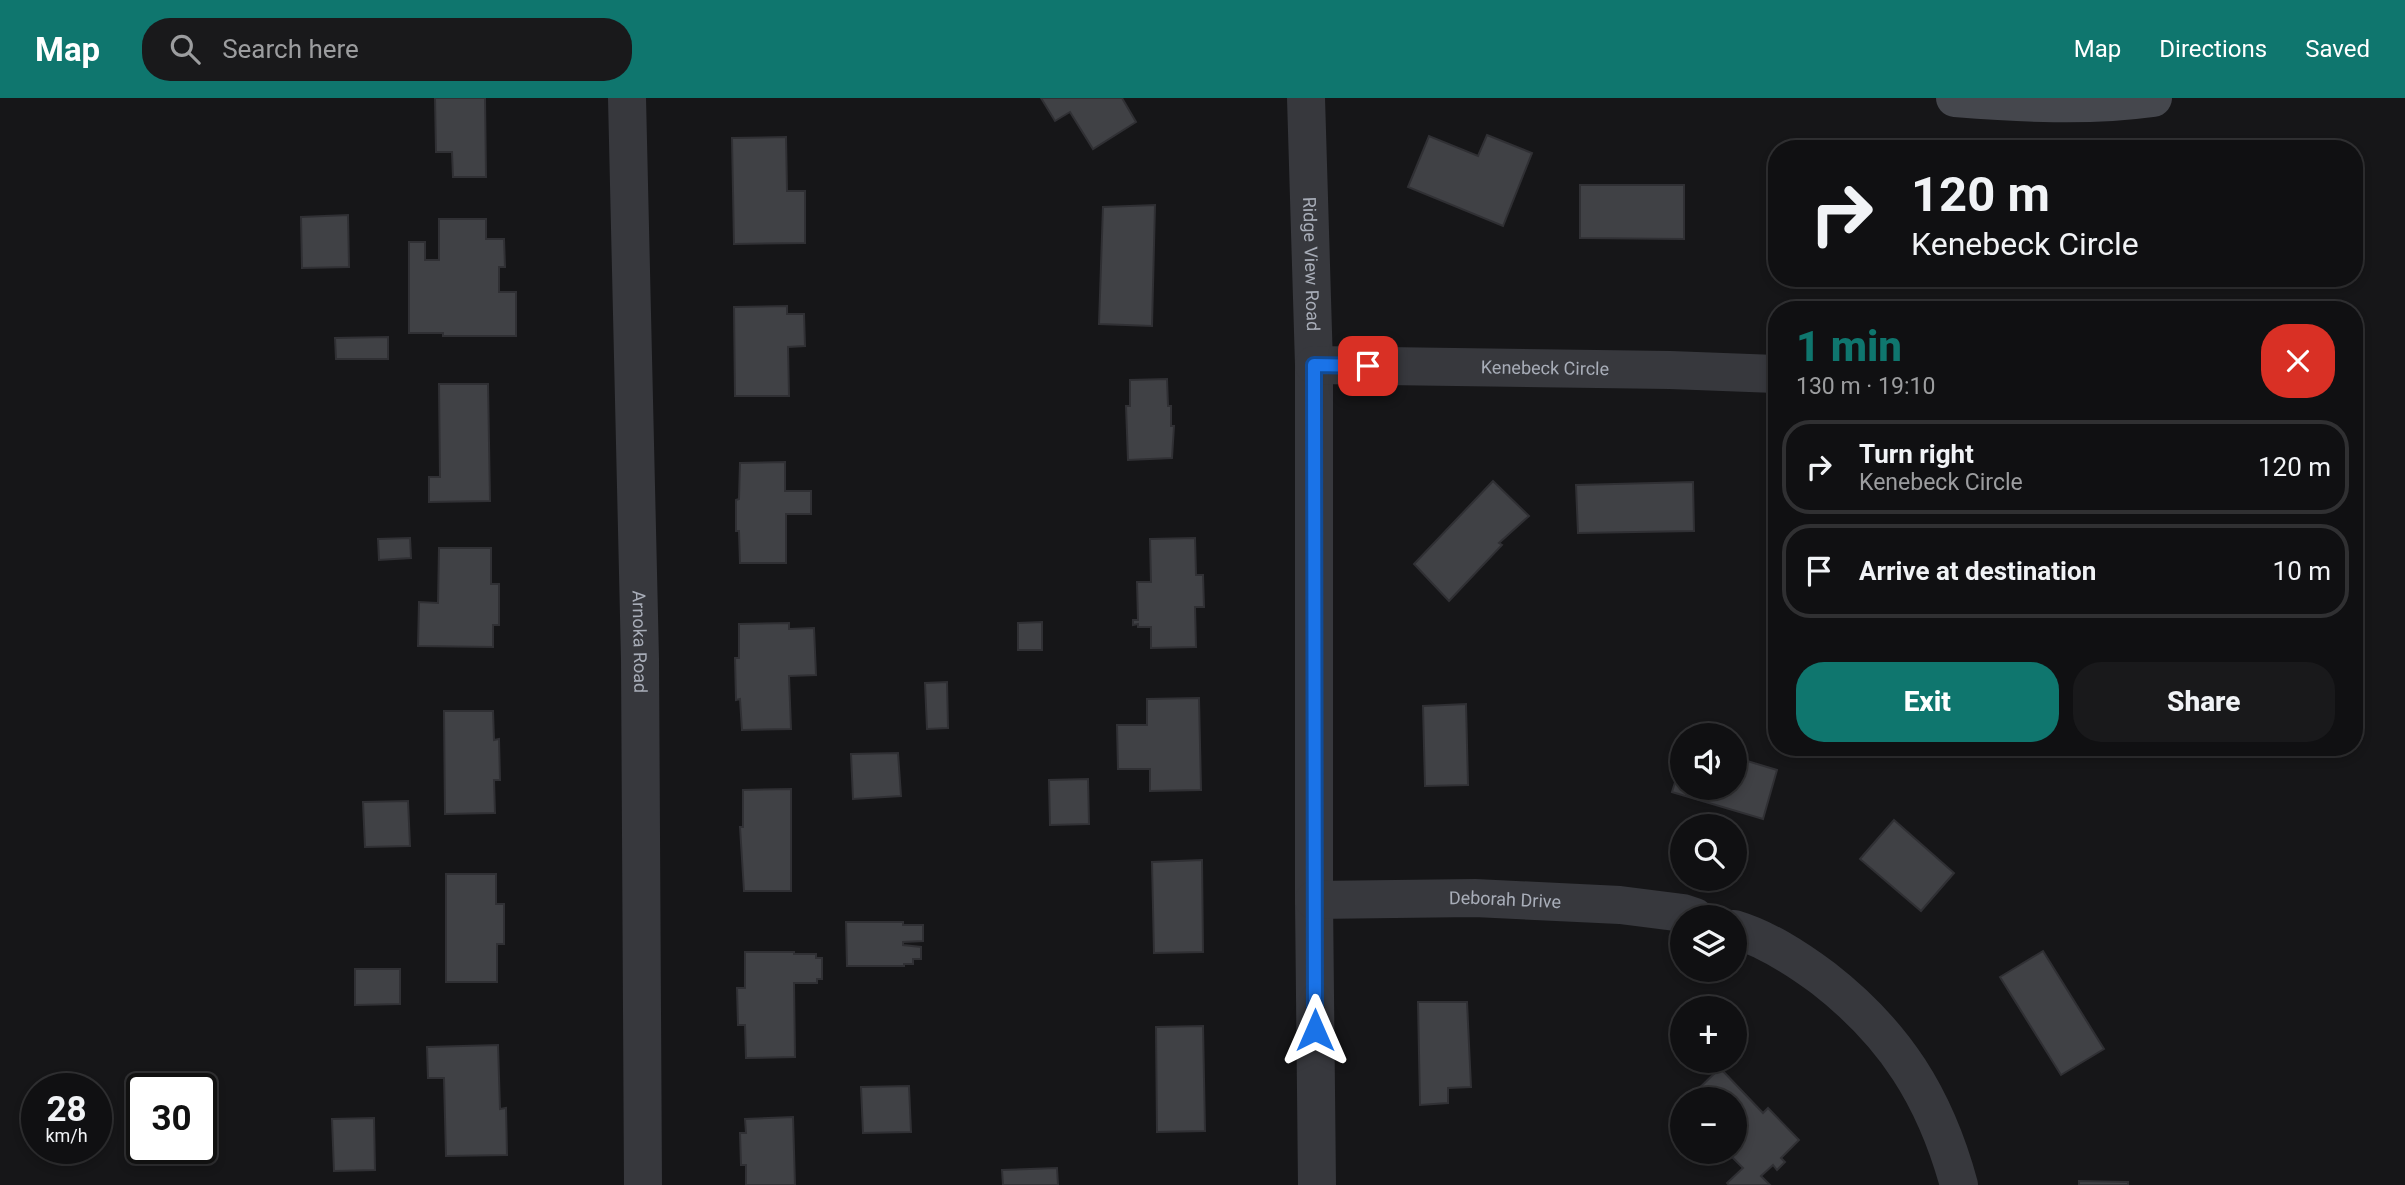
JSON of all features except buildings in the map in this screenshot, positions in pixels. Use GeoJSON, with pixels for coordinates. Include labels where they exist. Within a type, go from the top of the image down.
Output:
{"type":"FeatureCollection","features":[{"type":"Feature","properties":{"kind":"main road"},"geometry":{"type":"LineString","coordinates":[[1955,98],[2041,104],[2153,98]]}},
{"type":"Feature","properties":{"kind":"street","name":"Arnoka Road"},"geometry":{"type":"LineString","coordinates":[[627,98],[640,659],[643,1185]]}},
{"type":"Feature","properties":{"kind":"street","name":"Ridge View Road"},"geometry":{"type":"LineString","coordinates":[[1306,98],[1314,365],[1317,1185]]}},
{"type":"Feature","properties":{"kind":"street","name":"Kenebeck Circle"},"geometry":{"type":"LineString","coordinates":[[1314,365],[1768,374]]}},
{"type":"Feature","properties":{"kind":"street","name":"Deborah Drive"},"geometry":{"type":"LineString","coordinates":[[1314,900],[1475,898],[1620,905],[1670,911]]}},
{"type":"Feature","properties":{"kind":"street"},"geometry":{"type":"LineString","coordinates":[[1747,933],[1800,961],[1852,1001],[1891,1042],[1917,1080],[1943,1132],[1959,1185]]}},
{"type":"Feature","properties":{"kind":"route"},"geometry":{"type":"LineString","coordinates":[[1315,1030],[1314,365],[1368,366]]}}]}
